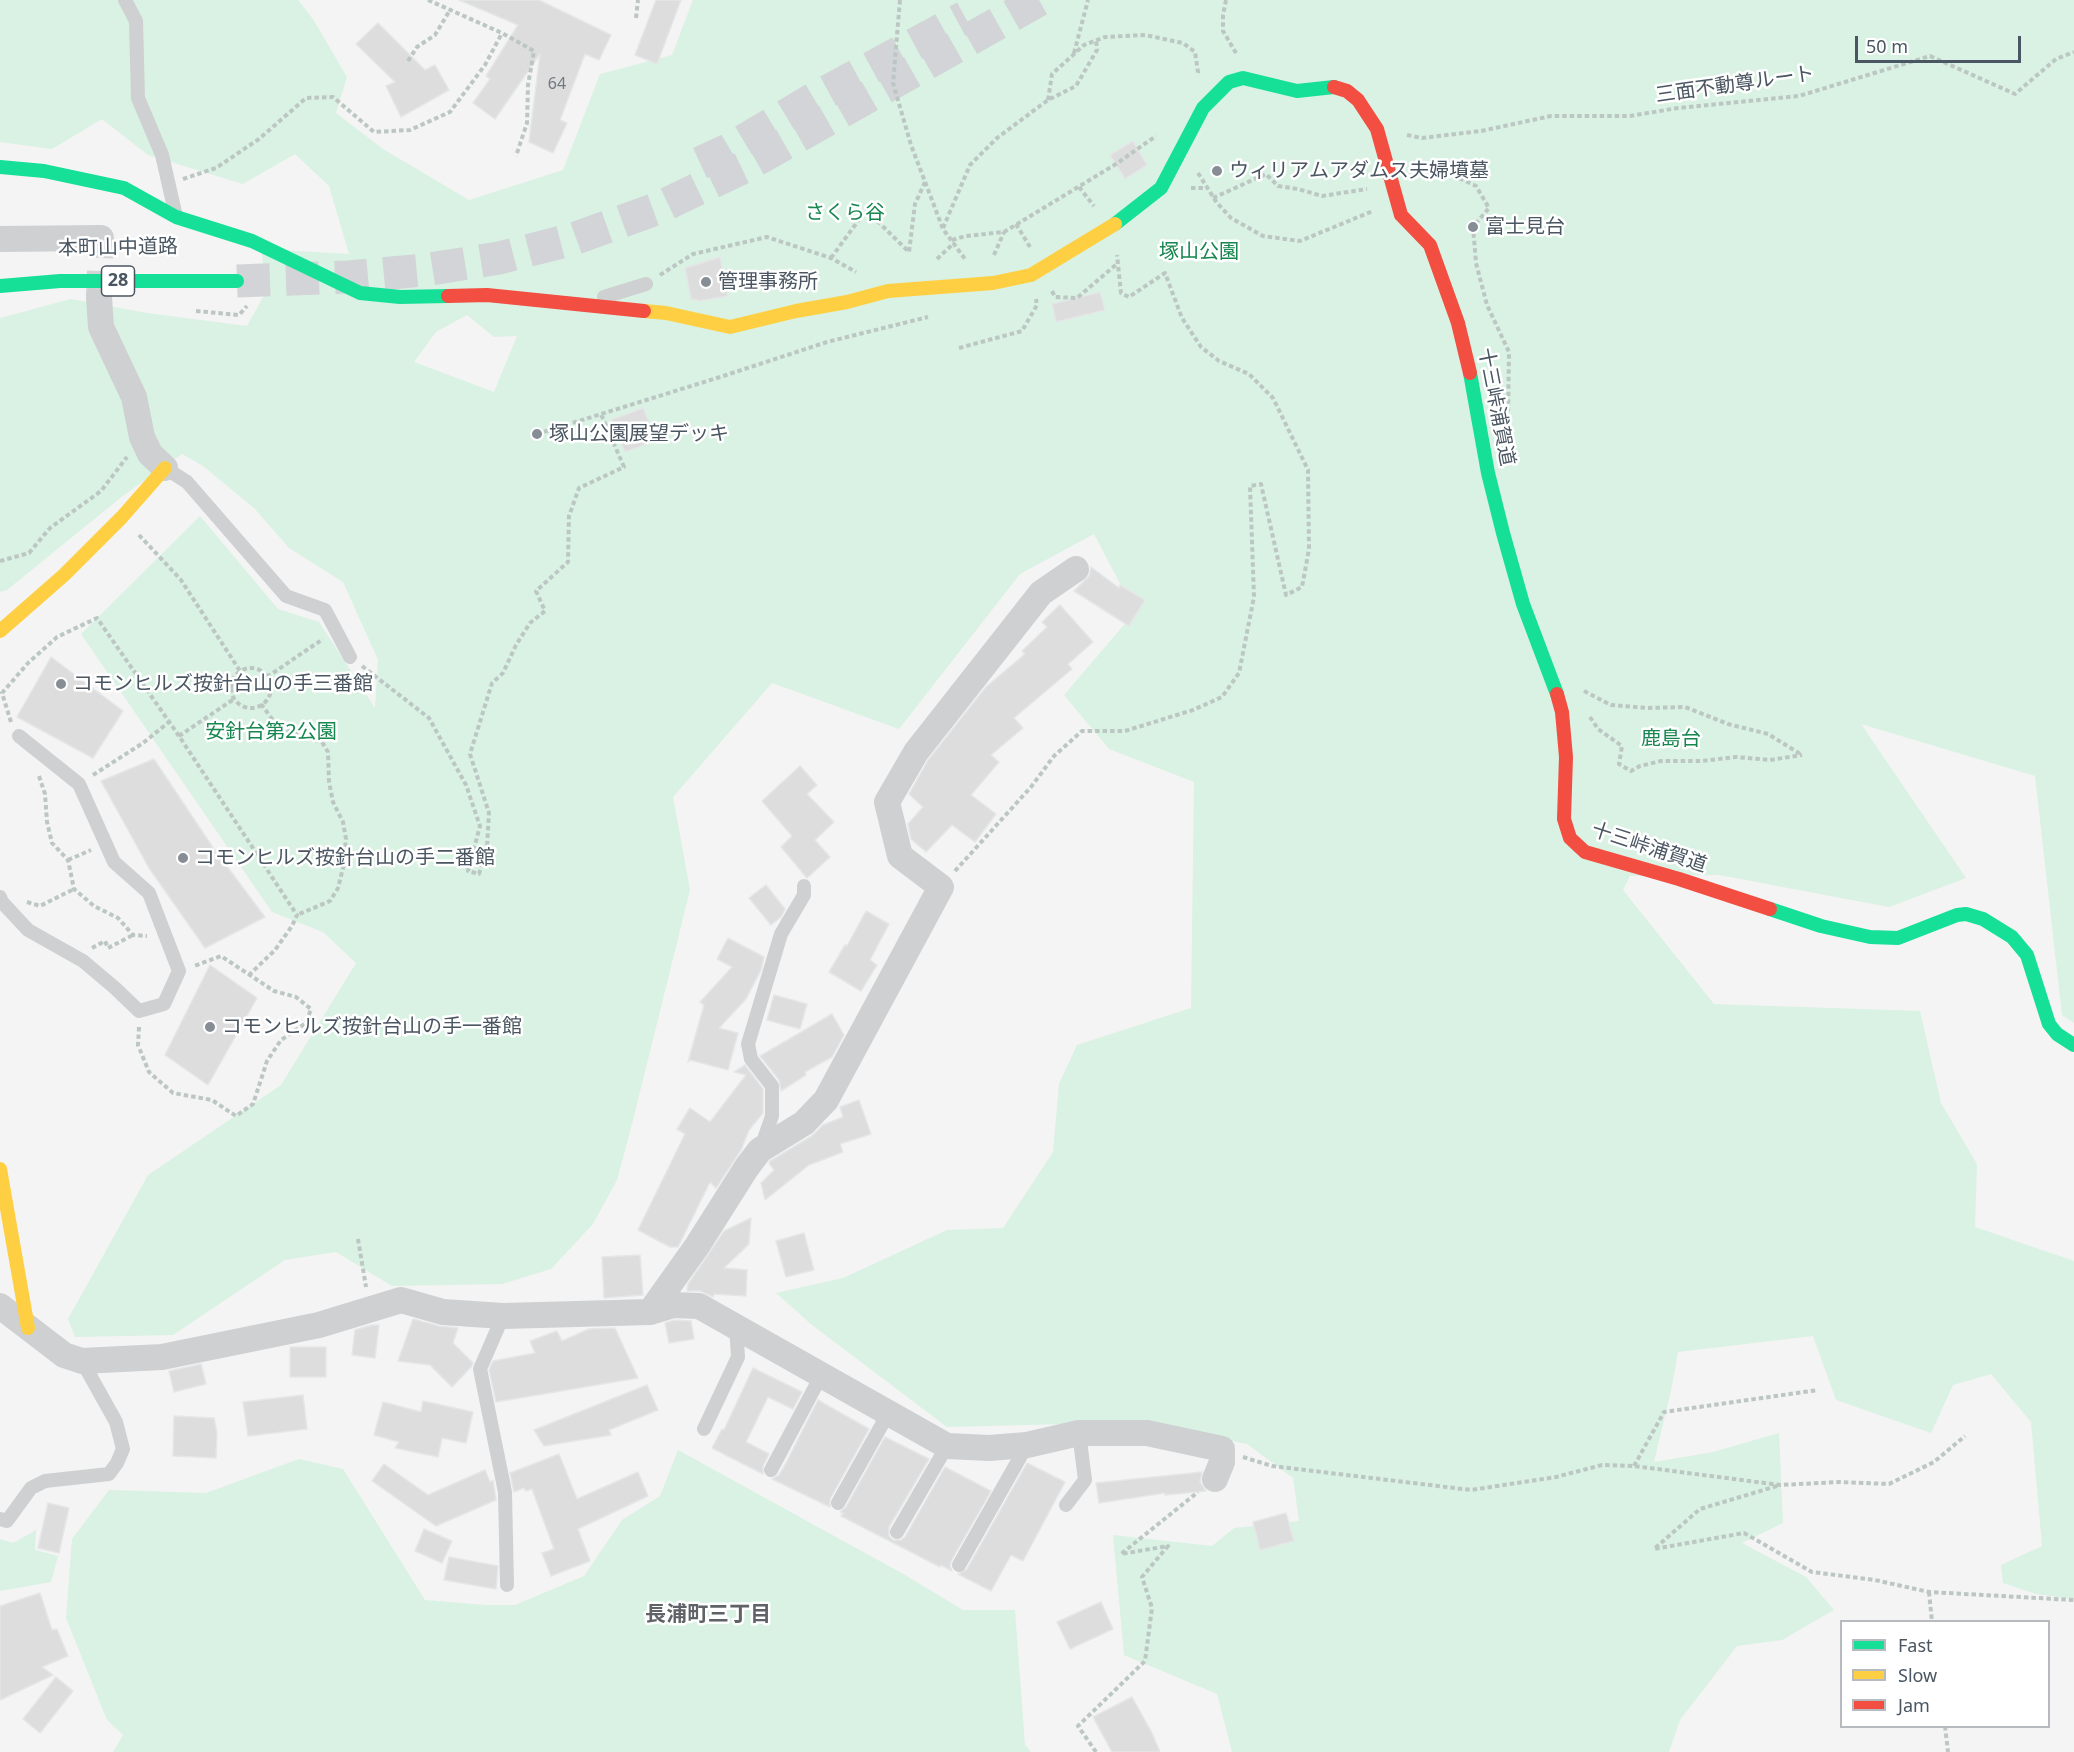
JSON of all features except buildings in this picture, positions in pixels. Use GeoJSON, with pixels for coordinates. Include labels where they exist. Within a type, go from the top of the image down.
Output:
{"type":"FeatureCollection","features":[{"type":"Feature","properties":{"kind":"main road"},"geometry":{"type":"LineString","coordinates":[[0,167],[44,171],[124,188],[176,217],[252,241],[360,293],[400,297],[487,295],[666,314],[730,327],[796,311],[848,302],[888,291],[993,284],[1031,275],[1110,228],[1161,188],[1203,108],[1222,88],[1236,79],[1252,80],[1297,91],[1337,87],[1358,99],[1377,129],[1401,215]]}},
{"type":"Feature","properties":{"kind":"main road","name":"十三峠浦賀道"},"geometry":{"type":"LineString","coordinates":[[1401,215],[1425,238],[1434,253],[1467,353],[1488,473],[1503,532],[1523,604],[1542,658],[1552,678],[1562,712],[1566,757],[1564,819],[1570,838],[1585,852],[1679,879],[1821,926],[1864,936],[1898,938],[1957,915],[1966,914],[1983,919],[2012,937],[2027,955],[2049,1024],[2057,1034],[2074,1045]]}},
{"type":"Feature","properties":{"kind":"main road","name":"本町山中道路"},"geometry":{"type":"LineString","coordinates":[[34,269],[114,267]]}},
{"type":"Feature","properties":{"kind":"main road","name":"本町山中道路"},"geometry":{"type":"LineString","coordinates":[[0,286],[60,281],[237,281]]}},
{"type":"Feature","properties":{"kind":"main road"},"geometry":{"type":"LineString","coordinates":[[0,631],[64,575],[122,518],[165,468]]}},
{"type":"Feature","properties":{"kind":"main road"},"geometry":{"type":"LineString","coordinates":[[0,1169],[28,1328]]}},
{"type":"Feature","properties":{"kind":"street"},"geometry":{"type":"LineString","coordinates":[[0,239],[101,238]]}},
{"type":"Feature","properties":{"kind":"street"},"geometry":{"type":"LineString","coordinates":[[99,297],[101,327],[134,397],[142,437],[150,454],[165,468]]}},
{"type":"Feature","properties":{"kind":"street"},"geometry":{"type":"LineString","coordinates":[[650,1312],[697,1246],[760,1150],[804,1123],[826,1100],[941,887],[900,856],[887,802],[916,752],[1041,592],[1076,569]]}},
{"type":"Feature","properties":{"kind":"street"},"geometry":{"type":"LineString","coordinates":[[0,1306],[64,1355],[82,1361],[162,1357],[319,1324],[401,1300],[443,1312],[503,1316],[650,1312],[673,1305],[699,1306],[947,1446],[989,1448],[1027,1445],[1079,1433],[1147,1433],[1222,1449],[1222,1462],[1215,1479]]}},
{"type":"Feature","properties":{"kind":"lane"},"geometry":{"type":"LineString","coordinates":[[125,0],[136,21],[138,98],[162,155],[176,217]]}},
{"type":"Feature","properties":{"kind":"lane"},"geometry":{"type":"LineString","coordinates":[[579,305],[646,284]]}},
{"type":"Feature","properties":{"kind":"lane"},"geometry":{"type":"LineString","coordinates":[[165,468],[188,482],[286,596],[325,610],[350,657]]}},
{"type":"Feature","properties":{"kind":"lane"},"geometry":{"type":"LineString","coordinates":[[0,897],[28,930],[76,957],[115,988],[139,1011],[164,1004],[180,971],[149,893],[114,862],[79,784],[19,736]]}},
{"type":"Feature","properties":{"kind":"lane"},"geometry":{"type":"LineString","coordinates":[[760,1150],[772,1116],[772,1086],[751,1059],[748,1044],[781,934],[804,896],[804,886]]}},
{"type":"Feature","properties":{"kind":"lane"},"geometry":{"type":"LineString","coordinates":[[503,1316],[480,1369],[505,1492],[507,1585]]}},
{"type":"Feature","properties":{"kind":"lane"},"geometry":{"type":"LineString","coordinates":[[704,1429],[738,1357],[736,1326]]}},
{"type":"Feature","properties":{"kind":"lane"},"geometry":{"type":"LineString","coordinates":[[0,1519],[8,1521],[31,1488],[45,1482],[109,1474],[117,1463],[123,1449],[116,1422],[82,1361]]}},
{"type":"Feature","properties":{"kind":"lane"},"geometry":{"type":"LineString","coordinates":[[771,1470],[822,1374]]}},
{"type":"Feature","properties":{"kind":"lane"},"geometry":{"type":"LineString","coordinates":[[838,1503],[889,1412]]}},
{"type":"Feature","properties":{"kind":"lane"},"geometry":{"type":"LineString","coordinates":[[1065,1505],[1085,1480],[1079,1433]]}},
{"type":"Feature","properties":{"kind":"lane"},"geometry":{"type":"LineString","coordinates":[[959,1565],[1027,1445]]}},
{"type":"Feature","properties":{"kind":"lane"},"geometry":{"type":"LineString","coordinates":[[897,1532],[947,1446]]}},
{"type":"Feature","properties":{"kind":"path"},"geometry":{"type":"LineString","coordinates":[[428,0],[502,33],[534,51],[528,85],[527,123],[516,156]]}},
{"type":"Feature","properties":{"kind":"path"},"geometry":{"type":"LineString","coordinates":[[636,18],[638,0]]}},
{"type":"Feature","properties":{"kind":"path"},"geometry":{"type":"LineString","coordinates":[[900,0],[893,83],[911,145],[943,229],[981,283]]}},
{"type":"Feature","properties":{"kind":"path"},"geometry":{"type":"LineString","coordinates":[[1074,54],[1088,0]]}},
{"type":"Feature","properties":{"kind":"path"},"geometry":{"type":"LineString","coordinates":[[1226,0],[1223,15],[1224,31],[1252,80]]}},
{"type":"Feature","properties":{"kind":"path"},"geometry":{"type":"LineString","coordinates":[[408,61],[417,47],[435,35],[450,10]]}},
{"type":"Feature","properties":{"kind":"path"},"geometry":{"type":"LineString","coordinates":[[168,184],[216,168],[259,139],[306,98],[333,97],[374,132],[410,130],[450,112],[484,65],[502,33]]}},
{"type":"Feature","properties":{"kind":"path"},"geometry":{"type":"LineString","coordinates":[[1048,100],[1052,74],[1084,45],[1105,37],[1145,35],[1183,43],[1195,52],[1198,72]]}},
{"type":"Feature","properties":{"kind":"path"},"geometry":{"type":"LineString","coordinates":[[943,229],[970,165],[997,138],[1048,100],[1076,86],[1097,50],[1096,40]]}},
{"type":"Feature","properties":{"kind":"path","name":"三面不動尊ルート"},"geometry":{"type":"LineString","coordinates":[[1377,129],[1422,138],[1481,131],[1551,116],[1630,116],[1678,108],[1799,96],[1930,56],[2015,94],[2056,58],[2074,52]]}},
{"type":"Feature","properties":{"kind":"path"},"geometry":{"type":"LineString","coordinates":[[952,240],[966,236],[1004,232],[1116,164]]}},
{"type":"Feature","properties":{"kind":"path"},"geometry":{"type":"LineString","coordinates":[[1196,169],[1213,198],[1231,218],[1263,236],[1300,241],[1385,206],[1401,215]]}},
{"type":"Feature","properties":{"kind":"path"},"geometry":{"type":"LineString","coordinates":[[1213,198],[1266,174],[1278,186],[1322,196],[1377,187]]}},
{"type":"Feature","properties":{"kind":"path"},"geometry":{"type":"LineString","coordinates":[[646,284],[693,255],[767,237],[831,258],[866,210],[909,252],[915,204],[925,182]]}},
{"type":"Feature","properties":{"kind":"path"},"geometry":{"type":"LineString","coordinates":[[1079,187],[1096,209]]}},
{"type":"Feature","properties":{"kind":"path"},"geometry":{"type":"LineString","coordinates":[[1016,224],[1032,251]]}},
{"type":"Feature","properties":{"kind":"path"},"geometry":{"type":"LineString","coordinates":[[941,887],[1031,787],[1054,756],[1082,731],[1125,731],[1193,710],[1222,697],[1239,673],[1254,597],[1250,486],[1261,484],[1286,595],[1302,587],[1309,549],[1308,470],[1273,398],[1249,374],[1219,361],[1201,347],[1182,318],[1165,273],[1129,297],[1121,293],[1118,263],[1110,228]]}},
{"type":"Feature","properties":{"kind":"path"},"geometry":{"type":"LineString","coordinates":[[994,257],[1004,232]]}},
{"type":"Feature","properties":{"kind":"path"},"geometry":{"type":"LineString","coordinates":[[1090,287],[1118,263]]}},
{"type":"Feature","properties":{"kind":"path"},"geometry":{"type":"LineString","coordinates":[[959,348],[1022,331],[1037,305],[1031,275]]}},
{"type":"Feature","properties":{"kind":"path"},"geometry":{"type":"LineString","coordinates":[[537,434],[827,342],[938,315]]}},
{"type":"Feature","properties":{"kind":"path"},"geometry":{"type":"LineString","coordinates":[[350,657],[429,718],[466,785],[480,826],[468,871],[479,874],[488,848],[489,813],[470,754],[492,683],[503,673],[516,645],[530,623],[545,611],[536,591],[568,562],[569,516],[579,488],[624,467],[601,414]]}},
{"type":"Feature","properties":{"kind":"path"},"geometry":{"type":"LineString","coordinates":[[0,561],[29,553],[50,528],[101,491],[142,437]]}},
{"type":"Feature","properties":{"kind":"path"},"geometry":{"type":"LineString","coordinates":[[122,518],[181,580],[240,671]]}},
{"type":"Feature","properties":{"kind":"path"},"geometry":{"type":"LineString","coordinates":[[19,736],[9,718],[2,693],[29,662],[57,637],[97,618],[179,736],[297,915]]}},
{"type":"Feature","properties":{"kind":"path"},"geometry":{"type":"LineString","coordinates":[[267,677],[336,630]]}},
{"type":"Feature","properties":{"kind":"path"},"geometry":{"type":"LineString","coordinates":[[253,668],[264,672],[270,683],[269,695],[261,704],[250,708],[238,704],[234,699],[232,679],[240,671],[253,668]]}},
{"type":"Feature","properties":{"kind":"path"},"geometry":{"type":"LineString","coordinates":[[1587,692],[1611,705],[1647,708],[1685,707],[1728,724],[1768,734],[1802,755],[1770,760],[1736,757],[1702,761],[1661,761],[1640,766],[1631,771],[1619,764],[1622,746],[1598,729],[1588,713]]}},
{"type":"Feature","properties":{"kind":"path"},"geometry":{"type":"LineString","coordinates":[[179,736],[234,699]]}},
{"type":"Feature","properties":{"kind":"path"},"geometry":{"type":"LineString","coordinates":[[249,975],[275,950],[297,915],[330,901],[338,888],[344,868],[346,838],[343,822],[333,802],[329,782],[328,752],[322,742],[285,730],[275,723],[261,704]]}},
{"type":"Feature","properties":{"kind":"path"},"geometry":{"type":"LineString","coordinates":[[79,784],[169,722]]}},
{"type":"Feature","properties":{"kind":"path"},"geometry":{"type":"LineString","coordinates":[[33,747],[45,794],[47,822],[52,843],[68,860],[74,889],[94,906],[118,918],[132,935]]}},
{"type":"Feature","properties":{"kind":"path"},"geometry":{"type":"LineString","coordinates":[[68,860],[106,844]]}},
{"type":"Feature","properties":{"kind":"path"},"geometry":{"type":"LineString","coordinates":[[20,900],[40,906],[74,889]]}},
{"type":"Feature","properties":{"kind":"path"},"geometry":{"type":"LineString","coordinates":[[76,957],[105,940],[108,948],[132,935],[166,937]]}},
{"type":"Feature","properties":{"kind":"path"},"geometry":{"type":"LineString","coordinates":[[139,1011],[138,1046],[149,1072],[173,1093],[212,1100],[236,1116],[253,1104],[267,1060],[281,1040],[306,1023],[311,1009],[296,997],[274,991],[221,956],[180,971]]}},
{"type":"Feature","properties":{"kind":"path"},"geometry":{"type":"LineString","coordinates":[[358,1239],[369,1309]]}},
{"type":"Feature","properties":{"kind":"path"},"geometry":{"type":"LineString","coordinates":[[1634,1466],[1664,1412],[1818,1390]]}},
{"type":"Feature","properties":{"kind":"path"},"geometry":{"type":"LineString","coordinates":[[1238,1462],[1242,1456],[1272,1466],[1471,1490],[1556,1477],[1602,1465],[1634,1466],[1780,1485],[1839,1482],[1889,1484],[1934,1462],[1965,1436]]}},
{"type":"Feature","properties":{"kind":"path"},"geometry":{"type":"LineString","coordinates":[[1096,1752],[1078,1726],[1144,1661],[1152,1608],[1142,1577],[1168,1546],[1121,1554],[1215,1479]]}},
{"type":"Feature","properties":{"kind":"path"},"geometry":{"type":"LineString","coordinates":[[1780,1485],[1700,1509],[1654,1549],[1744,1533],[1812,1572],[1875,1580],[1929,1592],[2074,1600]]}},
{"type":"Feature","properties":{"kind":"path"},"geometry":{"type":"LineString","coordinates":[[1929,1592],[1932,1620]]}},
{"type":"Feature","properties":{"kind":"path"},"geometry":{"type":"LineString","coordinates":[[1945,1728],[1948,1752]]}},
{"type":"Feature","properties":{"kind":"green space"},"geometry":{"type":"Polygon","coordinates":[[[0,0],[298,0],[313,19],[347,77],[336,113],[383,149],[469,200],[563,170],[600,74],[672,55],[693,0],[2074,0],[2074,1023],[2062,1015],[2035,776],[1861,724],[1966,878],[1889,907],[1719,875],[1630,876],[1623,890],[1714,1004],[1920,1011],[1941,1103],[1977,1164],[1975,1227],[2074,1261],[2074,1599],[2036,1594],[2003,1583],[2001,1565],[2042,1546],[2031,1422],[1991,1374],[1953,1385],[1931,1433],[1836,1400],[1813,1336],[1678,1352],[1654,1462],[1713,1452],[1779,1433],[1783,1523],[1742,1543],[1806,1577],[1834,1610],[1782,1640],[1737,1646],[1680,1720],[1669,1752],[1232,1752],[1217,1694],[1124,1655],[1113,1535],[1212,1546],[1234,1528],[1299,1521],[1293,1478],[1247,1444],[1141,1422],[947,1427],[812,1325],[776,1293],[843,1278],[947,1230],[1003,1228],[1053,1152],[1059,1084],[1077,1045],[1191,1008],[1194,782],[1109,749],[1064,695],[1135,612],[1094,534],[1020,574],[899,729],[772,683],[673,797],[690,890],[630,1132],[617,1180],[593,1224],[551,1269],[502,1284],[392,1286],[336,1252],[285,1260],[173,1335],[75,1337],[68,1319],[148,1175],[281,1085],[356,963],[323,932],[272,912],[81,634],[200,516],[278,609],[319,622],[375,708],[378,660],[343,582],[289,548],[254,508],[203,466],[182,454],[124,495],[7,590],[0,592],[0,318],[71,299],[147,313],[247,326],[267,290],[261,249],[349,254],[329,186],[295,154],[243,184],[148,155],[102,119],[52,149],[0,142],[0,0]],[[467,315],[436,332],[414,362],[494,392],[517,336],[494,337],[467,315]]]}},
{"type":"Feature","properties":{"kind":"green space"},"geometry":{"type":"Polygon","coordinates":[[[678,1450],[905,1575],[963,1610],[1015,1610],[1025,1745],[1031,1752],[113,1752],[123,1735],[107,1720],[66,1618],[72,1539],[109,1490],[206,1493],[299,1459],[343,1469],[425,1600],[515,1605],[584,1576],[622,1520],[660,1496],[678,1450]]]}},
{"type":"Feature","properties":{"kind":"green space"},"geometry":{"type":"Polygon","coordinates":[[[36,1530],[35,1550],[58,1556],[51,1582],[0,1591],[0,1539],[13,1543],[36,1530]]]}},
{"type":"Feature","properties":{"kind":"tunnel"},"geometry":{"type":"LineString","coordinates":[[237,281],[349,277],[424,270],[499,258],[573,239],[656,209],[742,168],[1039,0]]}},
{"type":"Feature","properties":{"kind":"tunnel"},"geometry":{"type":"LineString","coordinates":[[700,163],[728,150],[817,97],[965,17]]}},
{"type":"Feature","properties":{"kind":"tunnel"},"geometry":{"type":"LineString","coordinates":[[99,297],[101,238]]}},
{"type":"Feature","properties":{"kind":"traffic: fast"},"geometry":{"type":"LineString","coordinates":[[1115,224],[1161,188],[1203,108],[1229,82],[1243,78],[1297,91],[1334,87]]}},
{"type":"Feature","properties":{"kind":"traffic: fast"},"geometry":{"type":"LineString","coordinates":[[0,167],[44,171],[124,188],[176,217],[252,241],[360,293],[400,297],[448,296]]}},
{"type":"Feature","properties":{"kind":"traffic: fast"},"geometry":{"type":"LineString","coordinates":[[0,286],[60,281],[237,281]]}},
{"type":"Feature","properties":{"kind":"traffic: fast"},"geometry":{"type":"LineString","coordinates":[[1470,373],[1488,473],[1503,533],[1523,604],[1557,694]]}},
{"type":"Feature","properties":{"kind":"traffic: fast"},"geometry":{"type":"LineString","coordinates":[[1770,909],[1821,926],[1870,937],[1898,938],[1957,915],[1966,914],[1983,919],[2012,937],[2027,955],[2049,1024],[2057,1034],[2074,1045]]}},
{"type":"Feature","properties":{"kind":"traffic: slow"},"geometry":{"type":"LineString","coordinates":[[644,311],[666,313],[730,327],[888,291],[993,283],[1031,275],[1115,224]]}},
{"type":"Feature","properties":{"kind":"traffic: slow"},"geometry":{"type":"LineString","coordinates":[[0,631],[64,575],[122,517],[165,468]]}},
{"type":"Feature","properties":{"kind":"traffic: slow"},"geometry":{"type":"LineString","coordinates":[[0,1169],[28,1328]]}},
{"type":"Feature","properties":{"kind":"traffic: jam"},"geometry":{"type":"LineString","coordinates":[[1334,87],[1347,91],[1358,100],[1377,129],[1401,215],[1430,245],[1458,323],[1470,373]]}},
{"type":"Feature","properties":{"kind":"traffic: jam"},"geometry":{"type":"LineString","coordinates":[[448,296],[487,295],[644,311]]}},
{"type":"Feature","properties":{"kind":"traffic: jam"},"geometry":{"type":"LineString","coordinates":[[1557,694],[1562,712],[1566,757],[1564,819],[1570,838],[1585,852],[1679,879],[1770,909]]}},
{"type":"Feature","properties":{"kind":"place","name":"ウィリアムアダムス夫婦墳墓"},"geometry":{"type":"Point","coordinates":[1217,171]}},
{"type":"Feature","properties":{"kind":"place","name":"富士見台"},"geometry":{"type":"Point","coordinates":[1473,227]}},
{"type":"Feature","properties":{"kind":"place","name":"管理事務所"},"geometry":{"type":"Point","coordinates":[706,282]}},
{"type":"Feature","properties":{"kind":"place","name":"塚山公園展望デッキ"},"geometry":{"type":"Point","coordinates":[537,434]}},
{"type":"Feature","properties":{"kind":"place","name":"コモンヒルズ按針台山の手三番館"},"geometry":{"type":"Point","coordinates":[61,684]}},
{"type":"Feature","properties":{"kind":"place","name":"コモンヒルズ按針台山の手二番館"},"geometry":{"type":"Point","coordinates":[183,858]}},
{"type":"Feature","properties":{"kind":"place","name":"コモンヒルズ按針台山の手一番館"},"geometry":{"type":"Point","coordinates":[210,1027]}},
{"type":"Feature","properties":{"kind":"district","name":"長浦町三丁目"},"geometry":{"type":"Point","coordinates":[708,1615]}},
{"type":"Feature","properties":{"kind":"park label","name":"さくら谷"},"geometry":{"type":"Point","coordinates":[845,213]}},
{"type":"Feature","properties":{"kind":"park label","name":"塚山公園"},"geometry":{"type":"Point","coordinates":[1199,252]}},
{"type":"Feature","properties":{"kind":"park label","name":"安針台第2公園"},"geometry":{"type":"Point","coordinates":[271,732]}},
{"type":"Feature","properties":{"kind":"park label","name":"鹿島台"},"geometry":{"type":"Point","coordinates":[1671,739]}}]}
